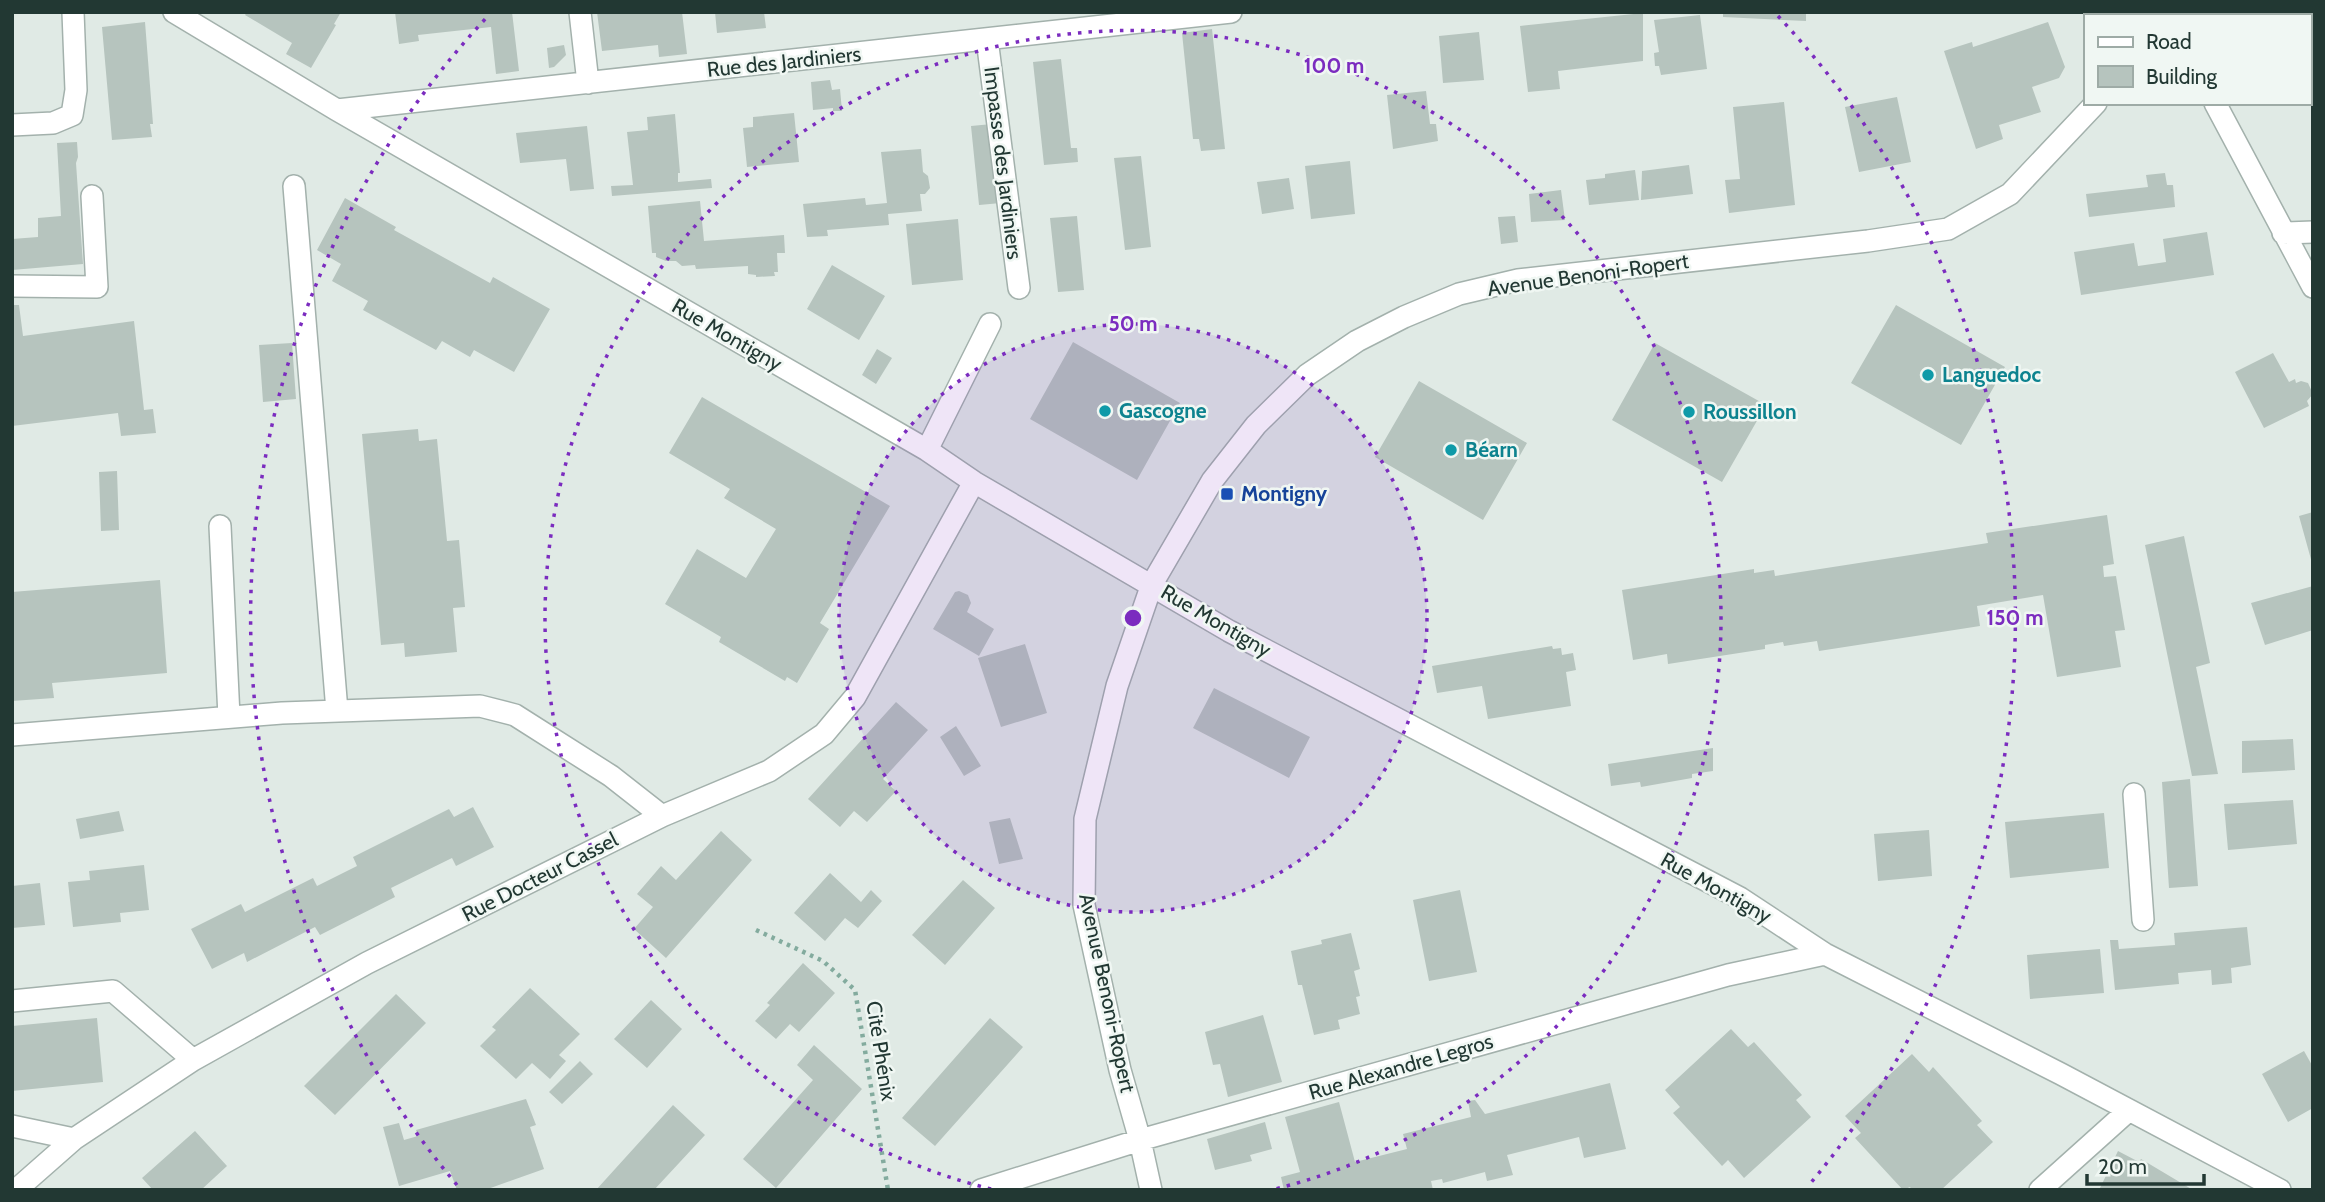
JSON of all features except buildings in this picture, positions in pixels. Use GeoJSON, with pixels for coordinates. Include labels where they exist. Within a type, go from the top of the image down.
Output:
{"type":"FeatureCollection","features":[{"type":"Feature","properties":{"kind":"street"},"geometry":{"type":"LineString","coordinates":[[12,125],[53,122],[72,115],[76,90],[73,12]]}},
{"type":"Feature","properties":{"kind":"street","name":"Rue Montigny"},"geometry":{"type":"LineString","coordinates":[[174,12],[337,110],[927,450],[974,482],[1229,631],[1741,898],[1825,954],[2280,1190]]}},
{"type":"Feature","properties":{"kind":"street"},"geometry":{"type":"LineString","coordinates":[[580,12],[588,83]]}},
{"type":"Feature","properties":{"kind":"street","name":"Rue des Jardiniers"},"geometry":{"type":"LineString","coordinates":[[337,110],[1231,12]]}},
{"type":"Feature","properties":{"kind":"street","name":"Impasse des Jardiniers"},"geometry":{"type":"LineString","coordinates":[[987,39],[1020,288]]}},
{"type":"Feature","properties":{"kind":"street","name":"Avenue Benoni-Ropert"},"geometry":{"type":"LineString","coordinates":[[1151,1190],[1120,1070],[1084,905],[1085,819],[1117,686],[1152,584],[1212,481],[1256,425],[1307,374],[1357,341],[1404,317],[1459,294],[1518,280],[1868,241],[1948,229],[2010,194],[2094,105]]}},
{"type":"Feature","properties":{"kind":"street"},"geometry":{"type":"LineString","coordinates":[[2216,105],[2313,287]]}},
{"type":"Feature","properties":{"kind":"street"},"geometry":{"type":"LineString","coordinates":[[294,186],[337,711]]}},
{"type":"Feature","properties":{"kind":"street"},"geometry":{"type":"LineString","coordinates":[[12,286],[97,287],[92,196]]}},
{"type":"Feature","properties":{"kind":"street"},"geometry":{"type":"LineString","coordinates":[[2283,233],[2313,232]]}},
{"type":"Feature","properties":{"kind":"street"},"geometry":{"type":"LineString","coordinates":[[927,450],[989,324]]}},
{"type":"Feature","properties":{"kind":"street","name":"Rue Docteur Cassel"},"geometry":{"type":"LineString","coordinates":[[16,1190],[74,1139],[193,1060],[367,963],[662,816],[769,771],[824,734],[855,697],[974,482]]}},
{"type":"Feature","properties":{"kind":"street"},"geometry":{"type":"LineString","coordinates":[[220,526],[229,717]]}},
{"type":"Feature","properties":{"kind":"street"},"geometry":{"type":"LineString","coordinates":[[12,735],[229,717],[480,706],[515,715],[611,776],[662,816]]}},
{"type":"Feature","properties":{"kind":"street"},"geometry":{"type":"LineString","coordinates":[[2133,794],[2143,920]]}},
{"type":"Feature","properties":{"kind":"street","name":"Rue Alexandre Legros"},"geometry":{"type":"LineString","coordinates":[[981,1190],[1140,1140],[1728,975],[1825,954]]}},
{"type":"Feature","properties":{"kind":"street"},"geometry":{"type":"LineString","coordinates":[[12,1001],[113,991],[193,1060]]}},
{"type":"Feature","properties":{"kind":"street"},"geometry":{"type":"LineString","coordinates":[[2040,1190],[2128,1111]]}},
{"type":"Feature","properties":{"kind":"street"},"geometry":{"type":"LineString","coordinates":[[12,1126],[74,1139]]}},
{"type":"Feature","properties":{"kind":"path","name":"Cité Phénix"},"geometry":{"type":"LineString","coordinates":[[756,930],[823,961],[855,990],[888,1190]]}},
{"type":"Feature","properties":{"kind":"place","name":"Languedoc"},"geometry":{"type":"Point","coordinates":[1928,375]}},
{"type":"Feature","properties":{"kind":"place","name":"Gascogne"},"geometry":{"type":"Point","coordinates":[1105,411]}},
{"type":"Feature","properties":{"kind":"place","name":"Roussillon"},"geometry":{"type":"Point","coordinates":[1689,412]}},
{"type":"Feature","properties":{"kind":"place","name":"Béarn"},"geometry":{"type":"Point","coordinates":[1451,450]}},
{"type":"Feature","properties":{"kind":"place","name":"Montigny"},"geometry":{"type":"Point","coordinates":[1227,494]}}]}
